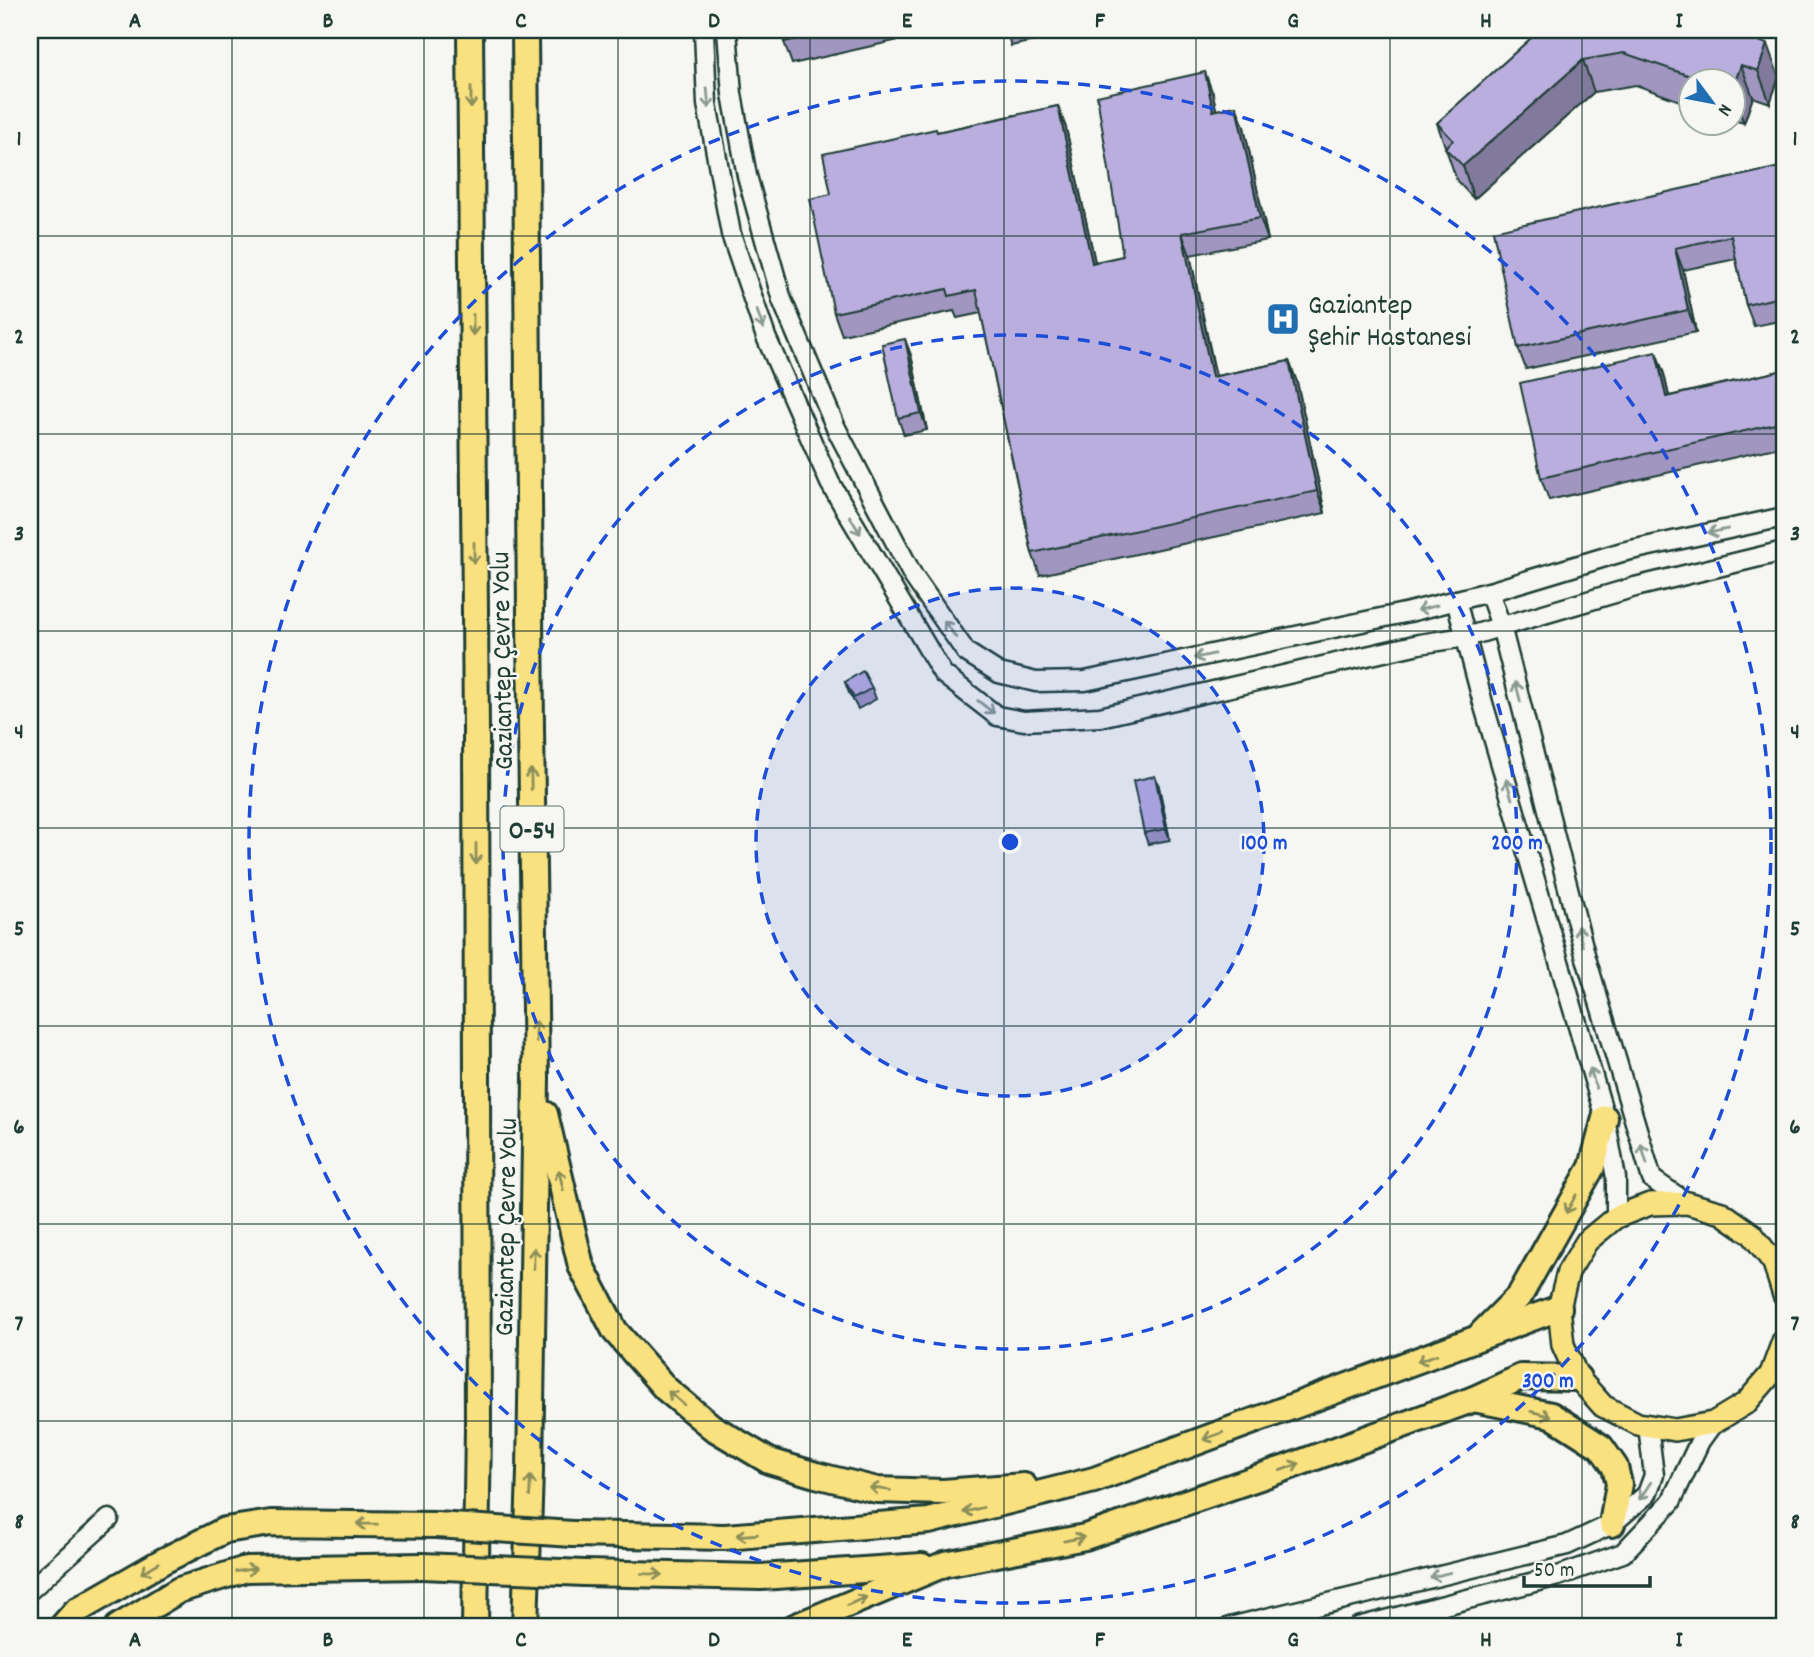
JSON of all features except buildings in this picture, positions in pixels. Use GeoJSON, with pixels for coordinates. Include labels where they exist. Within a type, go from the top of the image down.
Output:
{"type":"FeatureCollection","features":[{"type":"Feature","properties":{"kind":"highway","name":"Gaziantep Çevre Yolu"},"geometry":{"type":"LineString","coordinates":[[470,30],[476,730],[478,1414],[475,1627]]}},
{"type":"Feature","properties":{"kind":"highway","name":"Gaziantep Çevre Yolu"},"geometry":{"type":"LineString","coordinates":[[524,1627],[531,1457],[537,1078],[530,729],[525,30]]}},
{"type":"Feature","properties":{"kind":"highway"},"geometry":{"type":"LineString","coordinates":[[537,1078],[581,1266],[615,1331],[666,1389],[712,1427],[769,1461],[877,1490],[943,1492],[1094,1479]]}},
{"type":"Feature","properties":{"kind":"highway"},"geometry":{"type":"LineString","coordinates":[[1475,1340],[1520,1295],[1592,1167],[1605,1118]]}},
{"type":"Feature","properties":{"kind":"highway"},"geometry":{"type":"LineString","coordinates":[[62,1627],[76,1611],[163,1560],[225,1530],[271,1522],[436,1525],[573,1534],[725,1537],[929,1521],[1094,1479],[1559,1308]]}},
{"type":"Feature","properties":{"kind":"highway"},"geometry":{"type":"LineString","coordinates":[[118,1627],[179,1590],[246,1569],[423,1566],[761,1577],[945,1564],[1086,1537],[1474,1399],[1521,1377],[1578,1378]]}},
{"type":"Feature","properties":{"kind":"highway"},"geometry":{"type":"LineString","coordinates":[[1474,1399],[1551,1415],[1601,1447],[1615,1467],[1619,1484],[1612,1524]]}},
{"type":"Feature","properties":{"kind":"highway"},"geometry":{"type":"LineString","coordinates":[[793,1627],[945,1564]]}},
{"type":"Feature","properties":{"kind":"main road"},"geometry":{"type":"LineString","coordinates":[[1784,1295],[1779,1263],[1752,1234],[1722,1213],[1687,1203],[1650,1204],[1616,1217],[1587,1241],[1568,1272],[1559,1308],[1563,1345],[1578,1378],[1604,1406],[1637,1424],[1675,1430],[1713,1423],[1746,1403],[1771,1374],[1784,1339]]}},
{"type":"Feature","properties":{"kind":"street"},"geometry":{"type":"LineString","coordinates":[[704,30],[708,104],[732,234],[766,337],[830,484],[943,674],[997,716],[1024,721],[1100,717],[1419,644],[1466,637],[1635,587],[1784,551]]}},
{"type":"Feature","properties":{"kind":"street"},"geometry":{"type":"LineString","coordinates":[[727,30],[732,94],[747,176],[782,300],[836,428],[913,576],[966,652],[999,673],[1035,682],[1085,681],[1409,612],[1489,592],[1622,552],[1784,517]]}},
{"type":"Feature","properties":{"kind":"street"},"geometry":{"type":"LineString","coordinates":[[1489,592],[1501,626],[1586,958],[1652,1179],[1687,1203]]}},
{"type":"Feature","properties":{"kind":"street"},"geometry":{"type":"LineString","coordinates":[[1456,600],[1487,717],[1605,1118],[1616,1178],[1616,1217]]}},
{"type":"Feature","properties":{"kind":"street"},"geometry":{"type":"LineString","coordinates":[[1358,1627],[1558,1576],[1623,1553],[1671,1502],[1700,1441],[1713,1423]]}},
{"type":"Feature","properties":{"kind":"street"},"geometry":{"type":"LineString","coordinates":[[1230,1627],[1567,1545],[1612,1524],[1647,1494],[1654,1475],[1648,1426]]}},
{"type":"Feature","properties":{"kind":"street"},"geometry":{"type":"LineString","coordinates":[[30,1590],[110,1519]]}},
{"type":"Feature","properties":{"kind":"place","name":"Gaziantep Şehir Hastanesi"},"geometry":{"type":"Point","coordinates":[1283,319]}}]}
